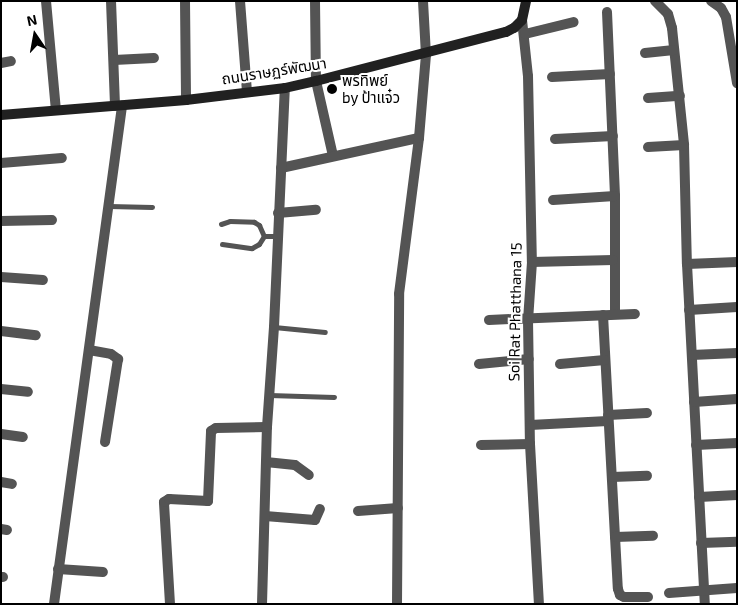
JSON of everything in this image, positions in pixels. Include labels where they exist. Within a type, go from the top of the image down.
[{"type":"street","points":[[46,1],[56,110]]},
{"type":"street","points":[[54,604],[109,206],[118,106],[111,1]]},
{"type":"street","points":[[185,1],[186,100]]},
{"type":"street","points":[[240,1],[247,91]]},
{"type":"street","points":[[315,1],[316,81],[332,156]]},
{"type":"street","points":[[397,604],[399,294],[419,138],[426,55],[423,1]]},
{"type":"street","points":[[522,20],[526,1]]},
{"type":"street","points":[[655,1],[668,14],[672,28],[680,96],[684,145],[687,264],[705,604]]},
{"type":"street","points":[[711,1],[721,8],[726,17],[737,83]]},
{"type":"street","points":[[607,12],[615,196],[614,314]]},
{"type":"street","name":"ถนนราษฏร์พัฒนา","points":[[1,115],[186,100],[247,91],[285,88],[426,55],[499,35],[514,28],[522,20]]},
{"type":"street","name":"Soi Rat Phatthana 15","points":[[522,20],[528,76],[532,262],[528,320],[530,444],[539,604]]},
{"type":"street","points":[[525,34],[574,22]]},
{"type":"street","points":[[645,53],[674,50]]},
{"type":"street","points":[[114,60],[154,58]]},
{"type":"street","points":[[552,77],[610,74]]},
{"type":"street","points":[[262,604],[267,427],[274,327],[285,88]]},
{"type":"street","points":[[648,98],[680,96]]},
{"type":"street","points":[[555,139],[613,136]]},
{"type":"street","points":[[281,168],[419,138]]},
{"type":"street","points":[[648,147],[684,145]]},
{"type":"street","points":[[1,163],[62,158]]},
{"type":"street","points":[[553,200],[615,196]]},
{"type":"street","points":[[278,213],[316,210]]},
{"type":"street","points":[[1,220],[52,220]]},
{"type":"street","points":[[532,262],[613,260]]},
{"type":"street","points":[[687,264],[737,262]]},
{"type":"street","points":[[1,278],[43,280]]},
{"type":"street","points":[[690,310],[737,307]]},
{"type":"street","points":[[489,320],[528,320],[635,314]]},
{"type":"street","points":[[603,315],[620,595],[624,598],[648,597]]},
{"type":"street","points":[[1,331],[36,335]]},
{"type":"street","points":[[89,350],[111,354],[118,359],[105,442]]},
{"type":"street","points":[[692,354],[737,354]]},
{"type":"street","points":[[479,364],[529,359]]},
{"type":"street","points":[[560,364],[605,360]]},
{"type":"street","points":[[1,389],[28,392]]},
{"type":"street","points":[[694,402],[737,399]]},
{"type":"street","points":[[530,425],[647,413]]},
{"type":"street","points":[[170,604],[164,502],[169,499],[208,501],[210,431],[216,428],[267,427]]},
{"type":"street","points":[[1,434],[23,437]]},
{"type":"street","points":[[696,445],[737,443]]},
{"type":"street","points":[[480,445],[530,444]]},
{"type":"street","points":[[266,462],[295,465],[308,475]]},
{"type":"street","points":[[612,477],[646,476]]},
{"type":"street","points":[[699,497],[737,495]]},
{"type":"street","points":[[358,511],[398,508]]},
{"type":"street","points":[[265,516],[314,520],[320,509]]},
{"type":"street","points":[[615,537],[653,536]]},
{"type":"street","points":[[701,543],[737,542]]},
{"type":"street","points":[[58,569],[103,572]]},
{"type":"street","points":[[669,593],[737,588]]},
{"type":"lane","points":[[109,206],[152,207]]},
{"type":"lane","points":[[221,224],[230,221],[254,222],[259,225],[264,236]]},
{"type":"lane","points":[[264,236],[277,236]]},
{"type":"lane","points":[[222,244],[252,248],[259,244],[264,236]]},
{"type":"lane","points":[[274,327],[325,332]]},
{"type":"lane","points":[[269,395],[334,397]]},
{"type":"place","name":"พรทิพย์ by ป้าแจ๋ว","points":[[332,89]]}]
